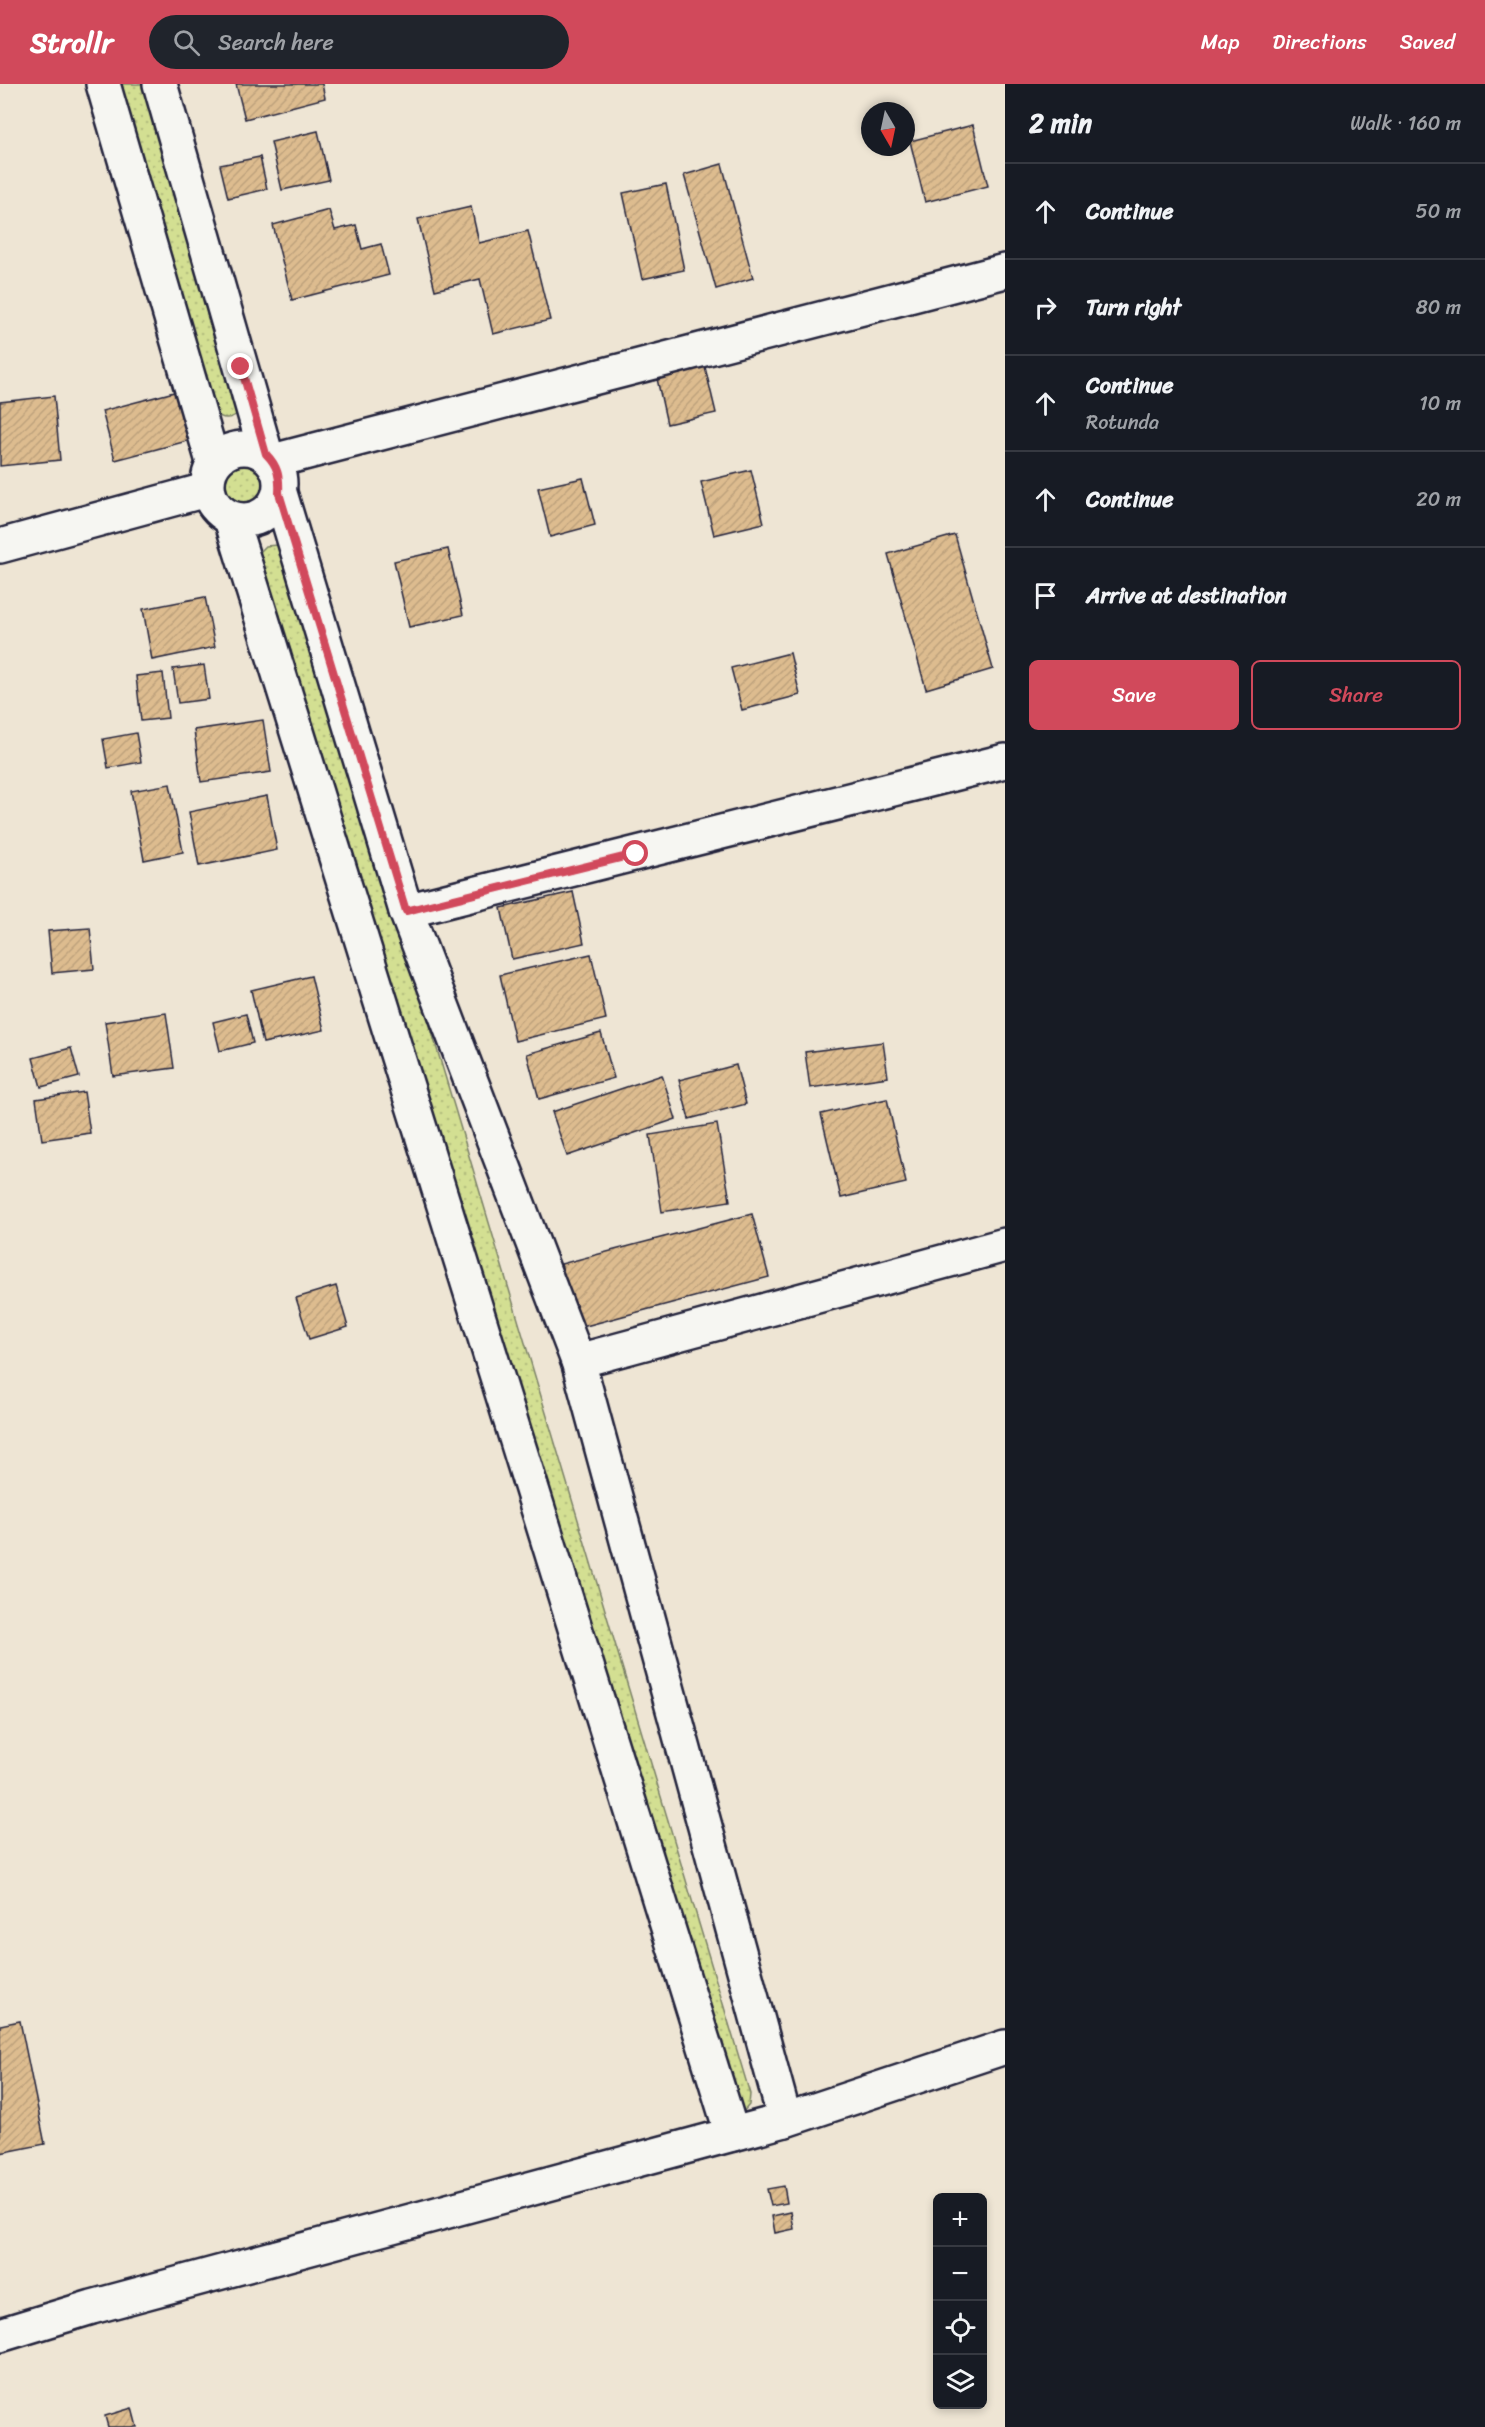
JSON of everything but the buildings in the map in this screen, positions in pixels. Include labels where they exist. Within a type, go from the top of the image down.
[{"type":"street","points":[[103,84],[210,476],[215,508],[231,519],[247,521],[261,517],[273,507],[279,493],[280,476],[270,458],[160,84]]},
{"type":"street","points":[[0,546],[210,476],[238,447],[270,458],[1005,271]]},
{"type":"street","points":[[279,493],[406,911],[578,1361],[785,2120]]},
{"type":"street","points":[[231,519],[732,2134]]},
{"type":"street","points":[[406,911],[1005,761]]},
{"type":"street","points":[[578,1361],[1005,1245]]},
{"type":"street","points":[[0,2335],[104,2304],[785,2120],[1005,2047]]},
{"type":"green space","points":[[117,84],[150,84],[237,414],[231,417],[222,417],[214,412]]},
{"type":"green space","points":[[244,465],[258,471],[264,485],[258,499],[244,505],[230,499],[224,485],[230,471]]},
{"type":"green space","points":[[277,545],[289,555],[750,2094],[749,2105],[742,2113],[258,554],[266,546]]},
{"type":"route","points":[[241,367],[266,454],[273,461],[280,476],[279,493],[406,911],[636,854]]}]
